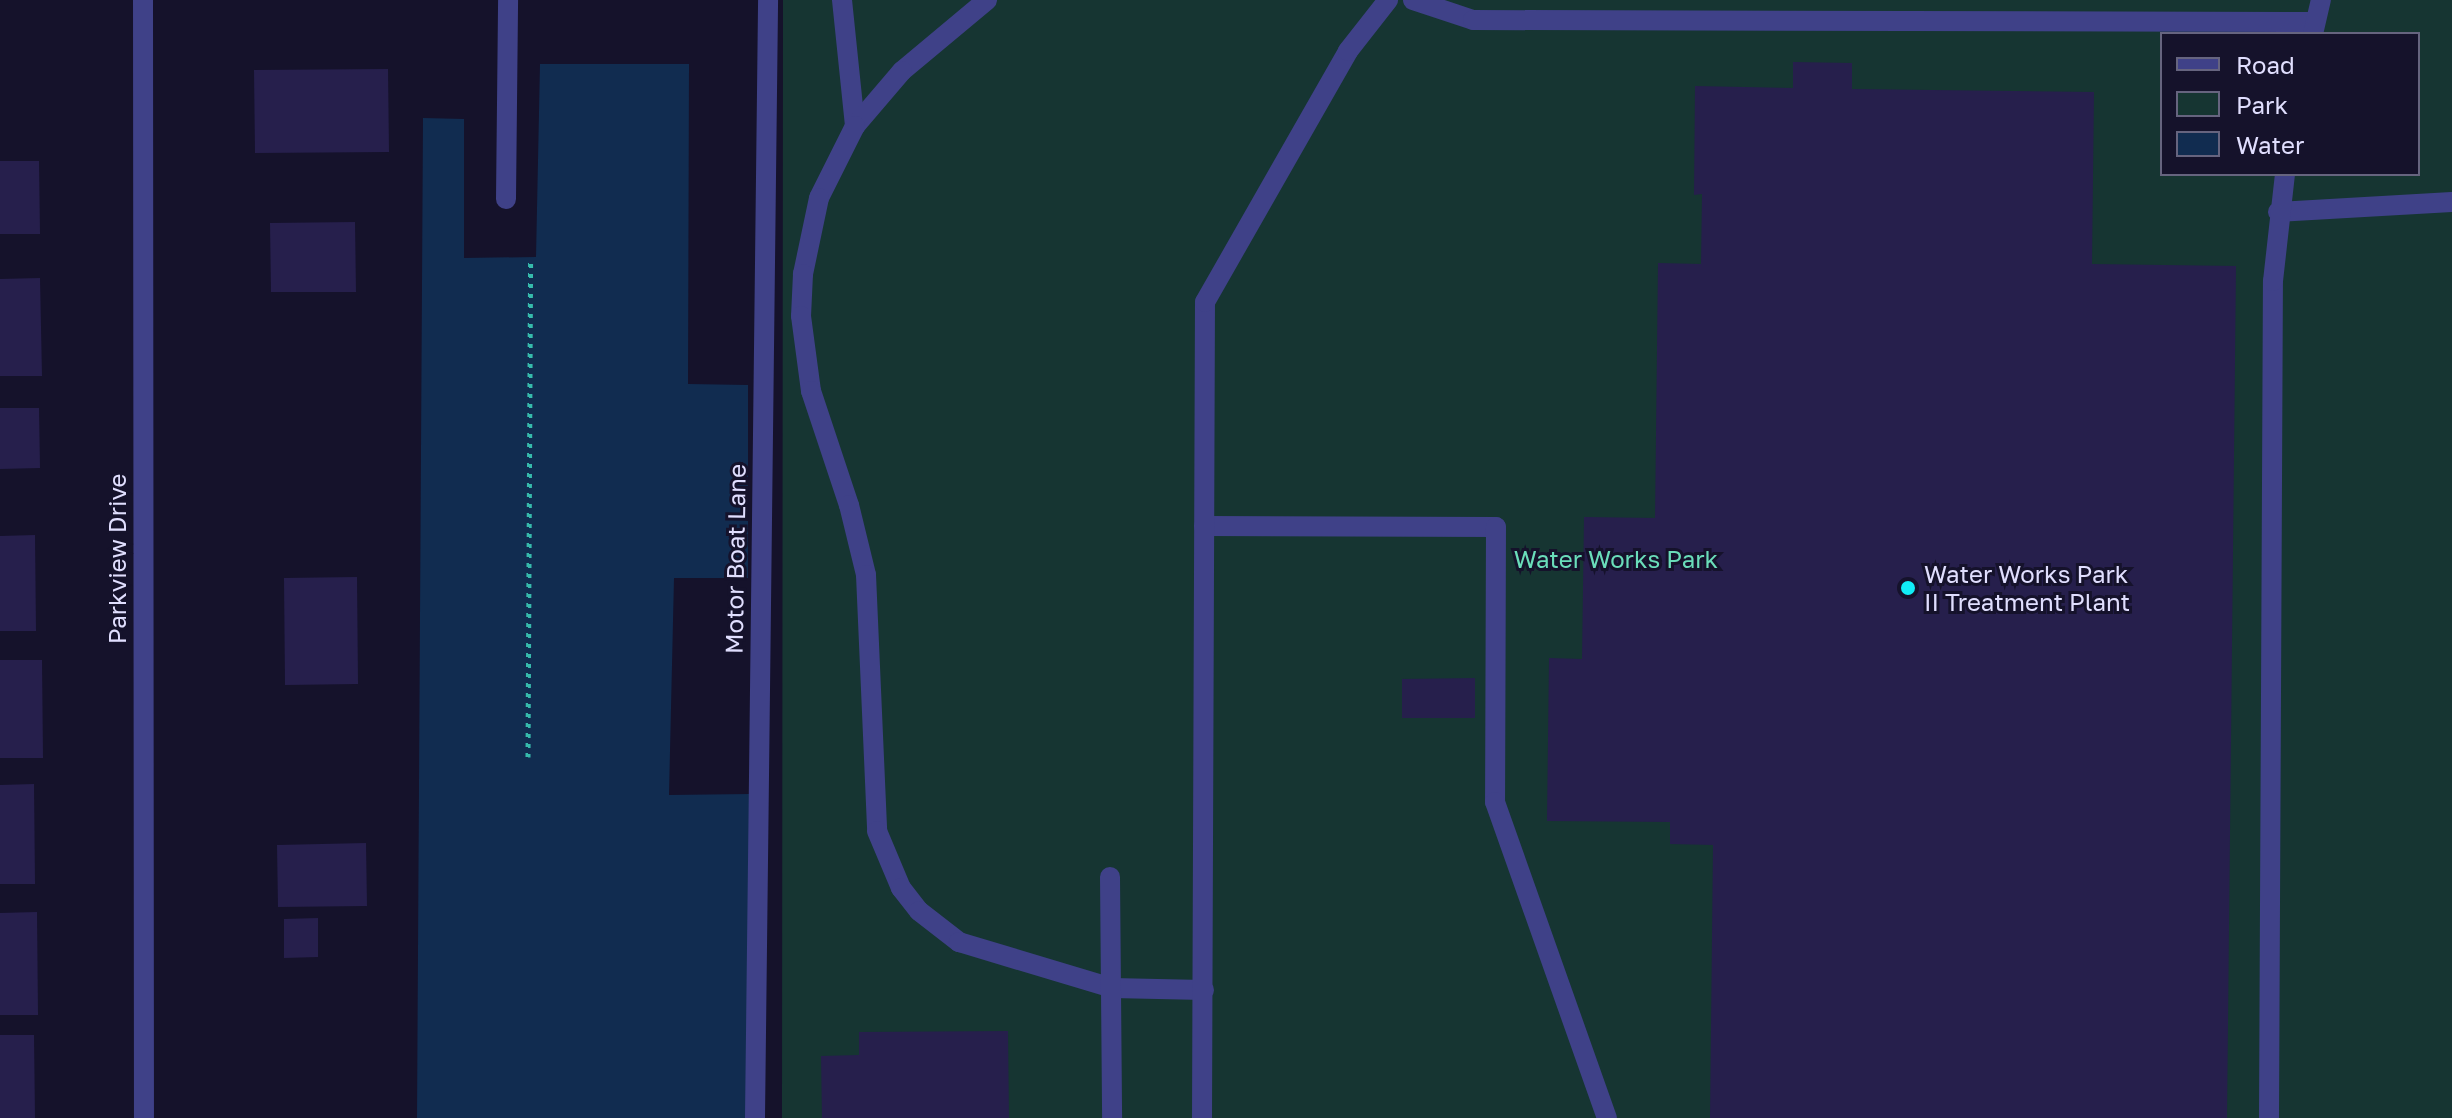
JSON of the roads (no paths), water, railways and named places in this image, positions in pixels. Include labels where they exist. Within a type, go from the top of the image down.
[{"type":"street","name":"Parkview Drive","points":[[143,0],[144,1118]]},
{"type":"street","points":[[506,199],[508,0]]},
{"type":"street","name":"Motor Boat Lane","points":[[755,1118],[768,0]]},
{"type":"street","points":[[842,0],[855,126]]},
{"type":"street","points":[[987,0],[902,71],[855,126],[819,198],[807,249],[801,316],[811,391],[849,505],[866,575],[872,655],[873,804],[886,862],[919,911],[959,942],[1112,988],[1204,990]]},
{"type":"street","points":[[1202,1118],[1205,302],[1348,51],[1388,0]]},
{"type":"street","points":[[1413,0],[1473,20],[2314,28],[2321,0]]},
{"type":"street","points":[[2269,1118],[2278,212],[2285,176]]},
{"type":"street","points":[[2278,212],[2452,202]]},
{"type":"street","points":[[1204,526],[1496,527],[1495,802],[1607,1118]]},
{"type":"street","points":[[1110,877],[1112,1118]]},
{"type":"water","points":[[540,64],[689,64],[688,384],[748,385],[748,578],[674,578],[669,795],[750,794],[750,1118],[417,1118],[423,118],[464,119],[464,258],[536,257]]},
{"type":"place","name":"Water Works Park II Treatment Plant","points":[[1908,588]]},
{"type":"park label","name":"Water Works Park","points":[[1616,559]]}]
